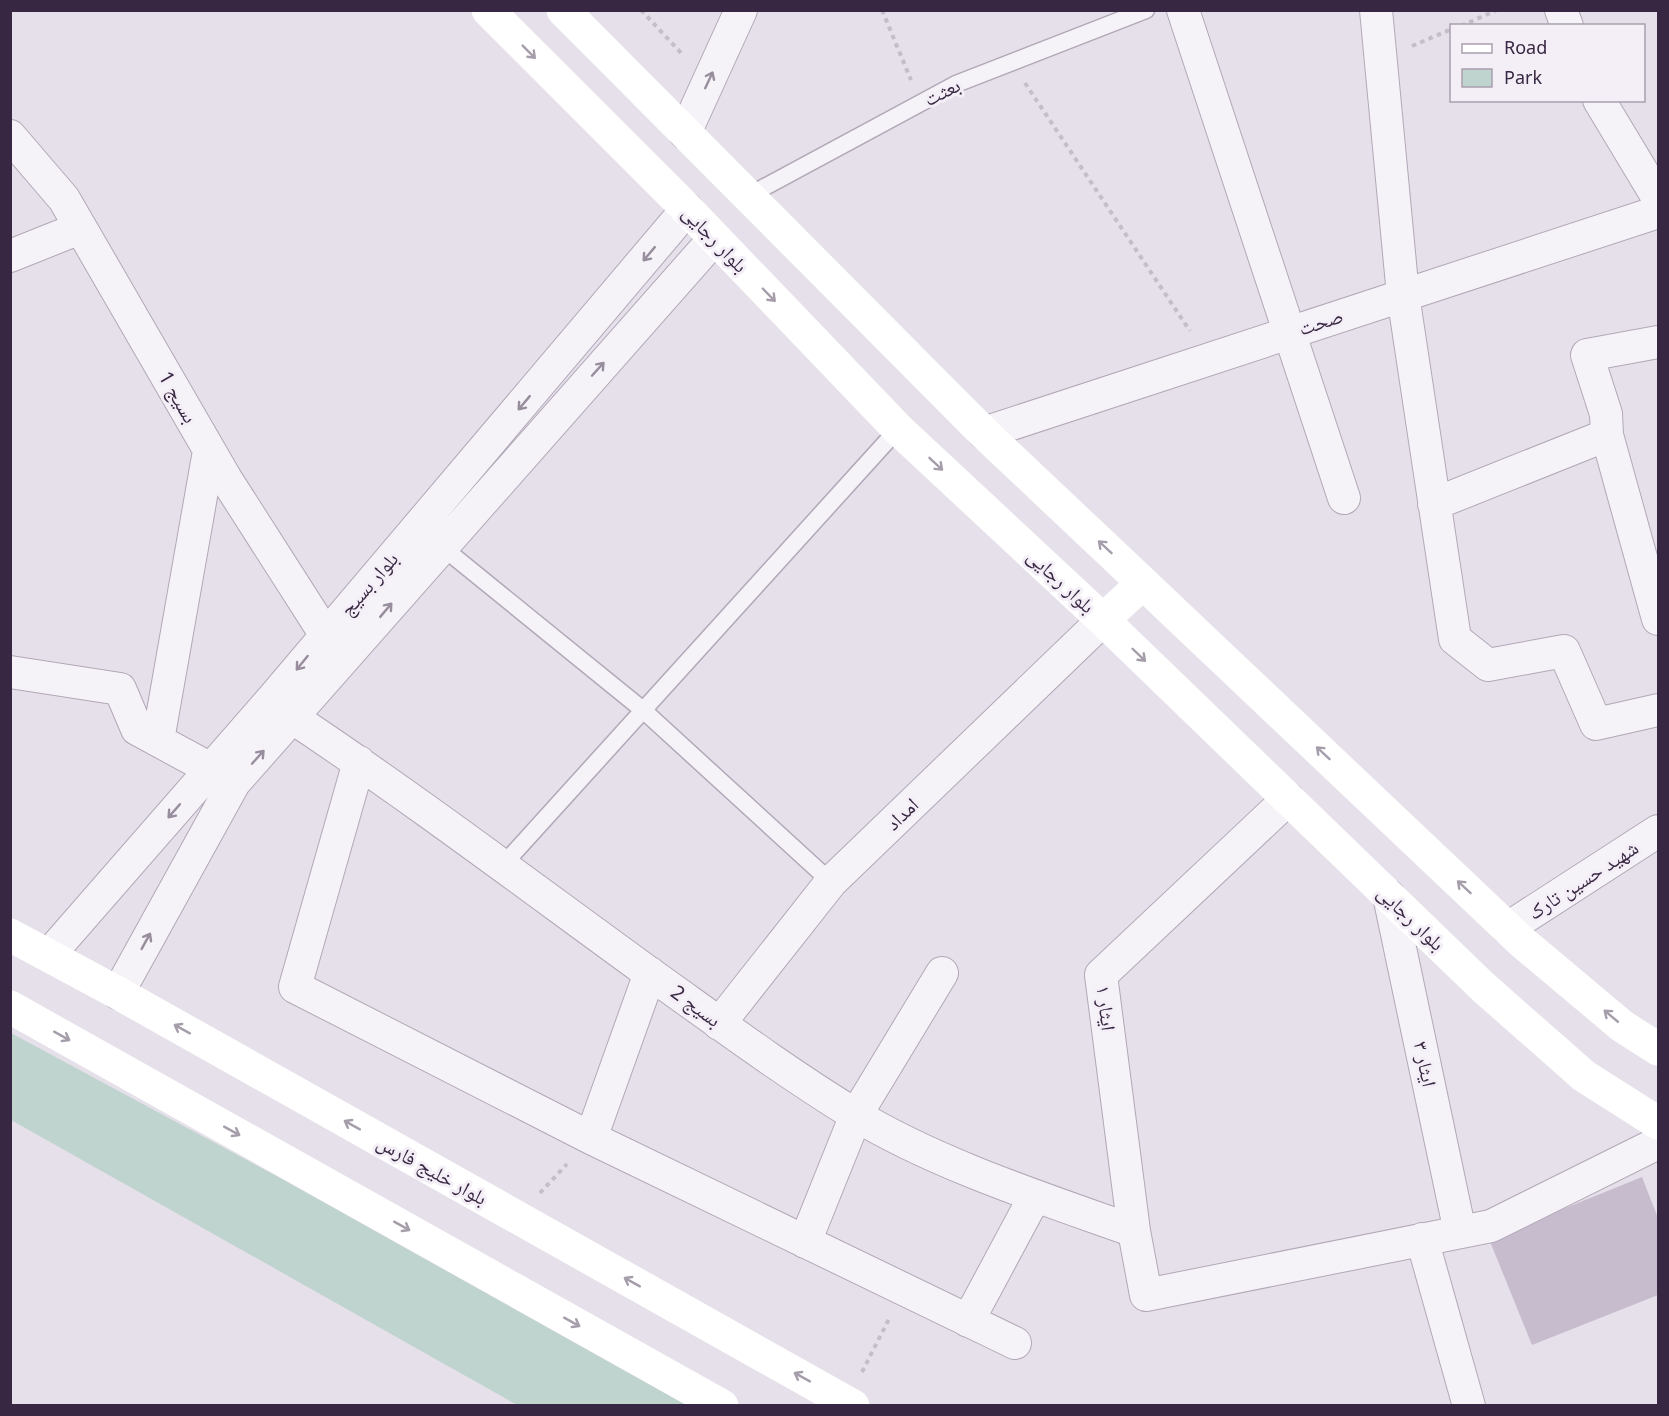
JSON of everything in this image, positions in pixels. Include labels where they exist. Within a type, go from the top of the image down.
[{"type":"main road","name":"بلوار رجایی","points":[[488,10],[687,209],[898,429],[1103,620],[1483,987],[1584,1076],[1659,1123]]},
{"type":"main road","points":[[562,10],[984,433],[1508,928],[1622,1026],[1659,1050]]},
{"type":"main road","points":[[1103,620],[1143,583]]},
{"type":"main road","name":"بلوار خلیج فارس","points":[[10,935],[118,993],[850,1404]]},
{"type":"main road","points":[[10,1007],[722,1406]]},
{"type":"street","points":[[685,133],[741,10]]},
{"type":"street","points":[[1183,10],[1344,498]]},
{"type":"street","points":[[1376,10],[1403,295],[1455,639],[1488,665],[1564,651],[1596,724],[1659,710]]},
{"type":"street","points":[[1600,102],[1659,198]]},
{"type":"street","name":"بسیج 1","points":[[10,136],[64,199],[209,451],[343,662]]},
{"type":"street","name":"بلوار بسیج","points":[[118,993],[223,775],[325,634],[423,522],[687,209]]},
{"type":"street","name":"صحت","points":[[984,433],[1659,212]]},
{"type":"street","points":[[10,256],[80,228]]},
{"type":"street","name":"بلوار بسیج","points":[[49,955],[223,775],[293,718],[441,546],[714,239]]},
{"type":"street","points":[[1659,342],[1587,355],[1606,414],[1607,435],[1659,619]]},
{"type":"street","points":[[1434,504],[1607,435]]},
{"type":"street","points":[[158,740],[209,451]]},
{"type":"street","name":"امداد","points":[[719,1024],[831,882],[1103,620]]},
{"type":"street","points":[[10,672],[120,689],[137,729],[223,775]]},
{"type":"street","name":"بسیج 2","points":[[293,718],[359,762],[719,1024],[856,1115],[920,1147],[1035,1196],[1134,1231]]},
{"type":"street","points":[[359,762],[295,987],[591,1138],[1015,1343]]},
{"type":"street","name":"ایثار ۱","points":[[1288,799],[1101,975],[1134,1231],[1146,1295],[1422,1239]]},
{"type":"street","name":"شهید حسین تارک","points":[[1508,928],[1659,831]]},
{"type":"street","name":"ایثار ۳","points":[[1389,896],[1460,1232]]},
{"type":"street","points":[[591,1138],[650,973]]},
{"type":"street","points":[[805,1242],[856,1115],[942,973]]},
{"type":"street","points":[[1469,1406],[1422,1239],[1491,1226],[1659,1143]]},
{"type":"street","points":[[968,1321],[1035,1196]]},
{"type":"lane","name":"بعثت","points":[[748,196],[956,84],[1146,10]]},
{"type":"lane","points":[[502,866],[898,429]]},
{"type":"lane","points":[[441,546],[643,710],[831,882]]},
{"type":"path","points":[[641,10],[708,82]]},
{"type":"path","points":[[882,10],[921,103]]},
{"type":"path","points":[[1466,24],[1497,10]]},
{"type":"path","points":[[1381,58],[1450,30]]},
{"type":"path","points":[[1011,63],[1209,359]]},
{"type":"path","points":[[517,1218],[591,1138]]},
{"type":"path","points":[[850,1404],[904,1290]]},
{"type":"green space","points":[[11,1033],[282,1179],[686,1405],[517,1405],[11,1120]]},
{"type":"building","points":[[1642,1177],[1658,1218],[1658,1295],[1532,1345],[1489,1239]]}]
